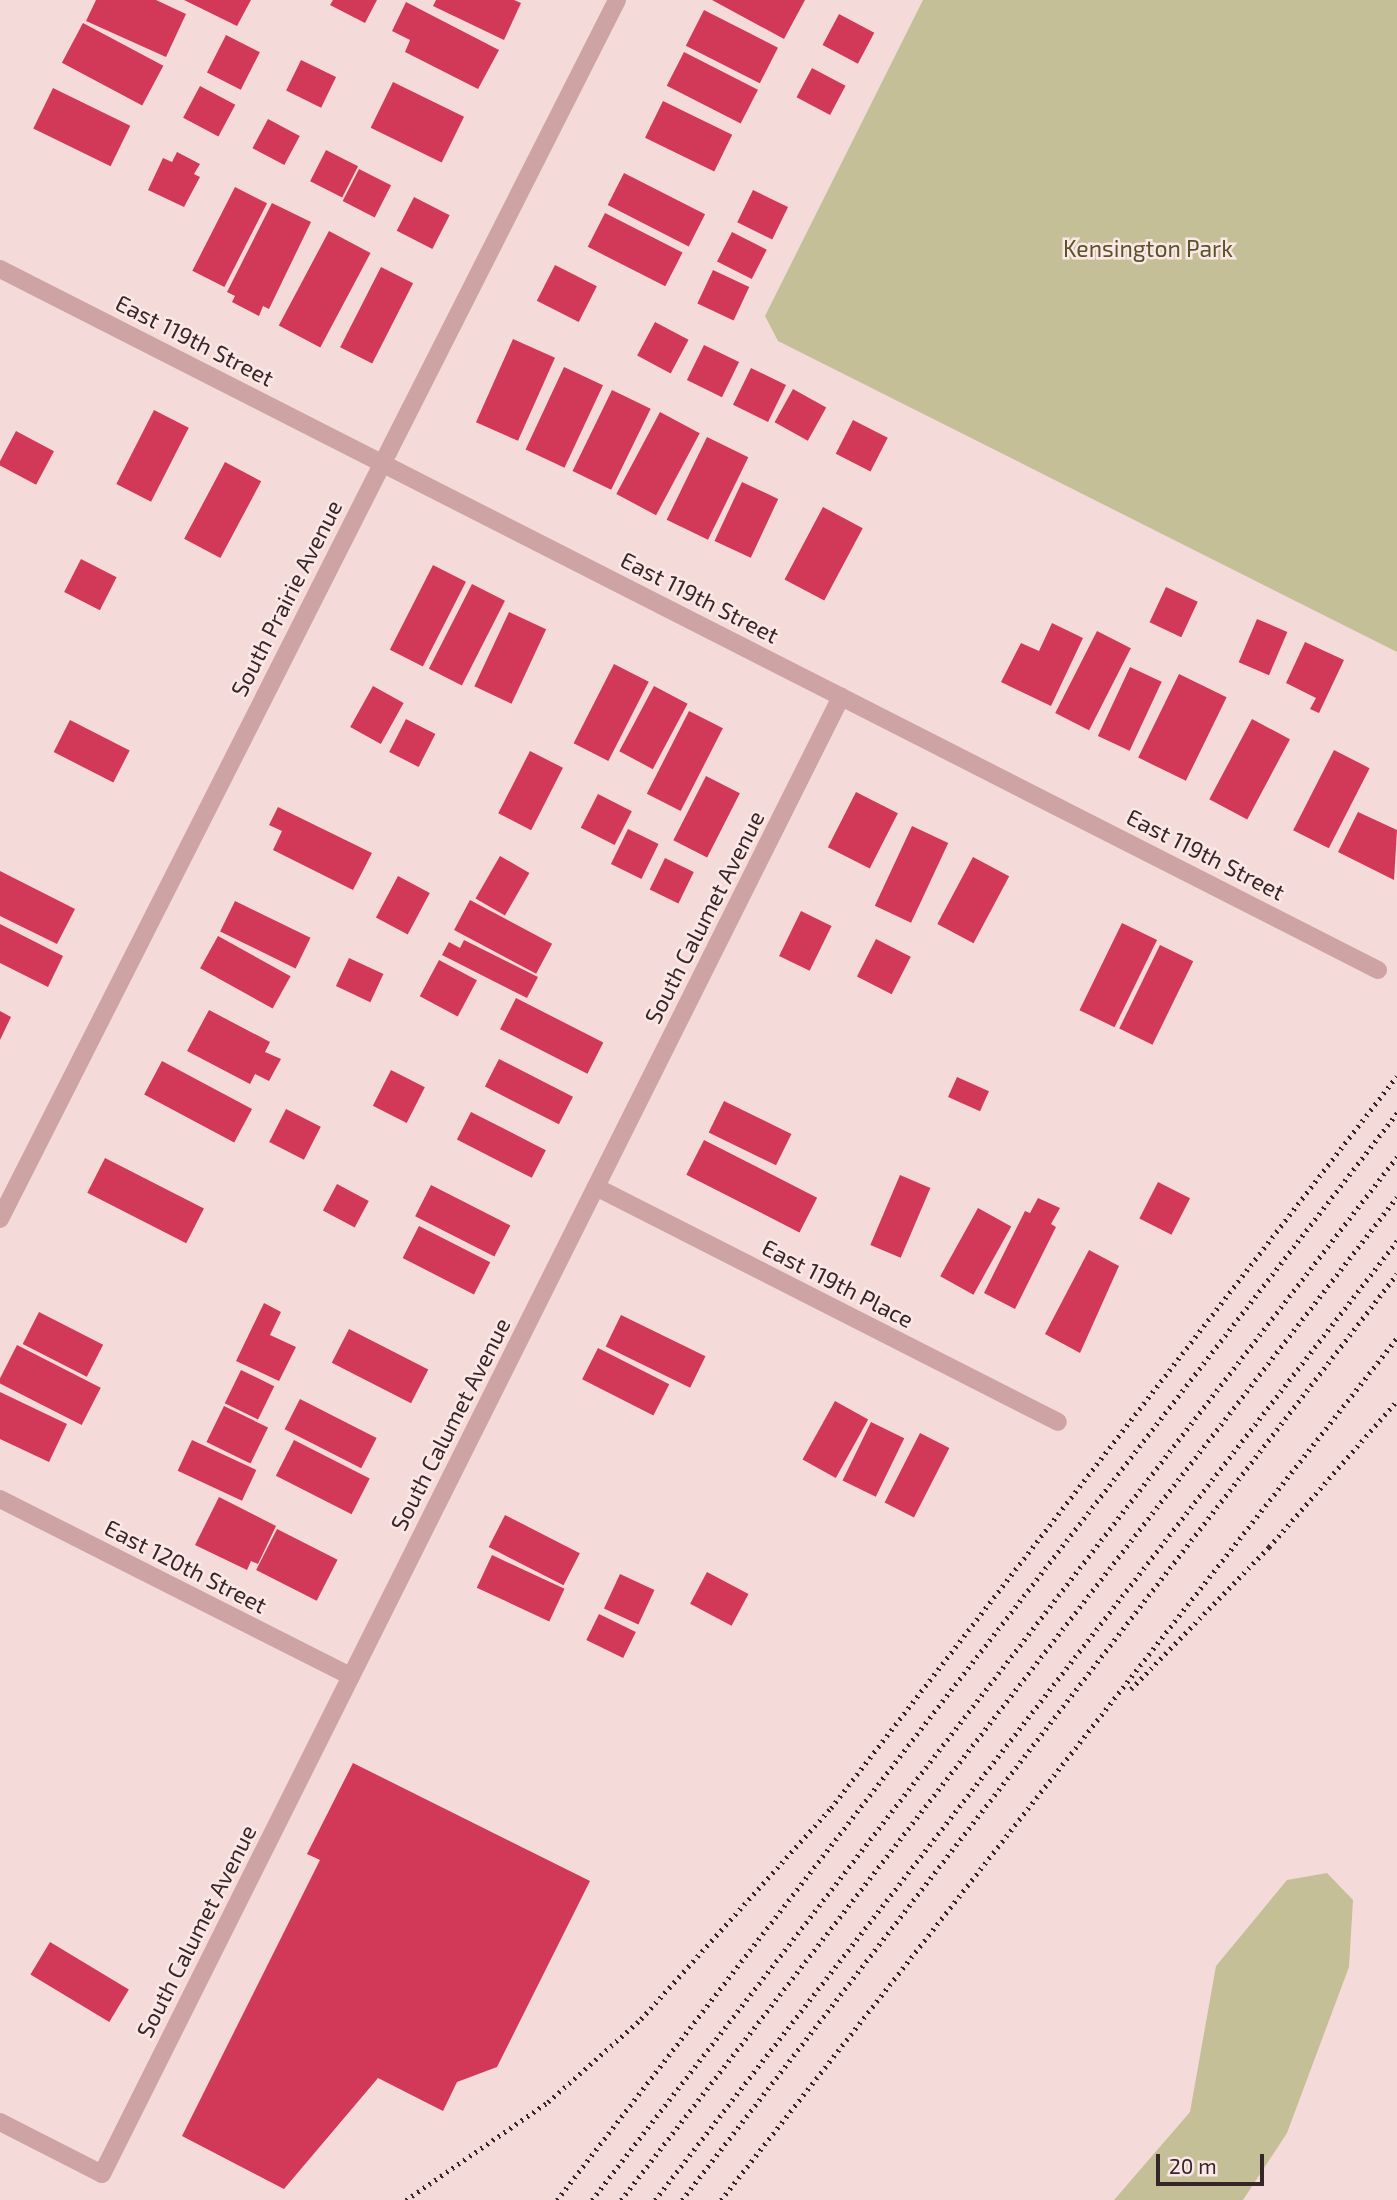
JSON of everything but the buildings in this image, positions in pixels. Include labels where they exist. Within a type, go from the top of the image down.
[{"type":"street","name":"South Prairie Avenue","points":[[0,1219],[617,0]]},
{"type":"street","name":"East 119th Street","points":[[0,269],[1378,970]]},
{"type":"street","name":"South Calumet Avenue","points":[[0,2122],[102,2174],[841,697]]},
{"type":"street","name":"East 119th Place","points":[[596,1187],[1058,1423]]},
{"type":"street","name":"East 120th Street","points":[[0,1499],[351,1676]]},
{"type":"green space","name":"Kensington Park","points":[[923,0],[1397,0],[1397,652],[778,341],[765,316]]},
{"type":"green space","points":[[1327,1873],[1353,1900],[1349,1967],[1287,2133],[1243,2200],[1114,2200],[1190,2112],[1216,1966],[1287,1880]]},
{"type":"railway","points":[[406,2200],[548,2102],[641,2019],[831,1808],[1397,1076]]},
{"type":"railway","points":[[557,2200],[1397,1113]]},
{"type":"railway","points":[[592,2200],[1397,1157]]},
{"type":"railway","points":[[621,2200],[1397,1197]]},
{"type":"railway","points":[[655,2200],[1397,1241]]},
{"type":"railway","points":[[682,2200],[1397,1274]]},
{"type":"railway","points":[[721,2200],[1397,1338]]},
{"type":"railway","points":[[1131,1689],[1269,1547],[1397,1401]]}]
